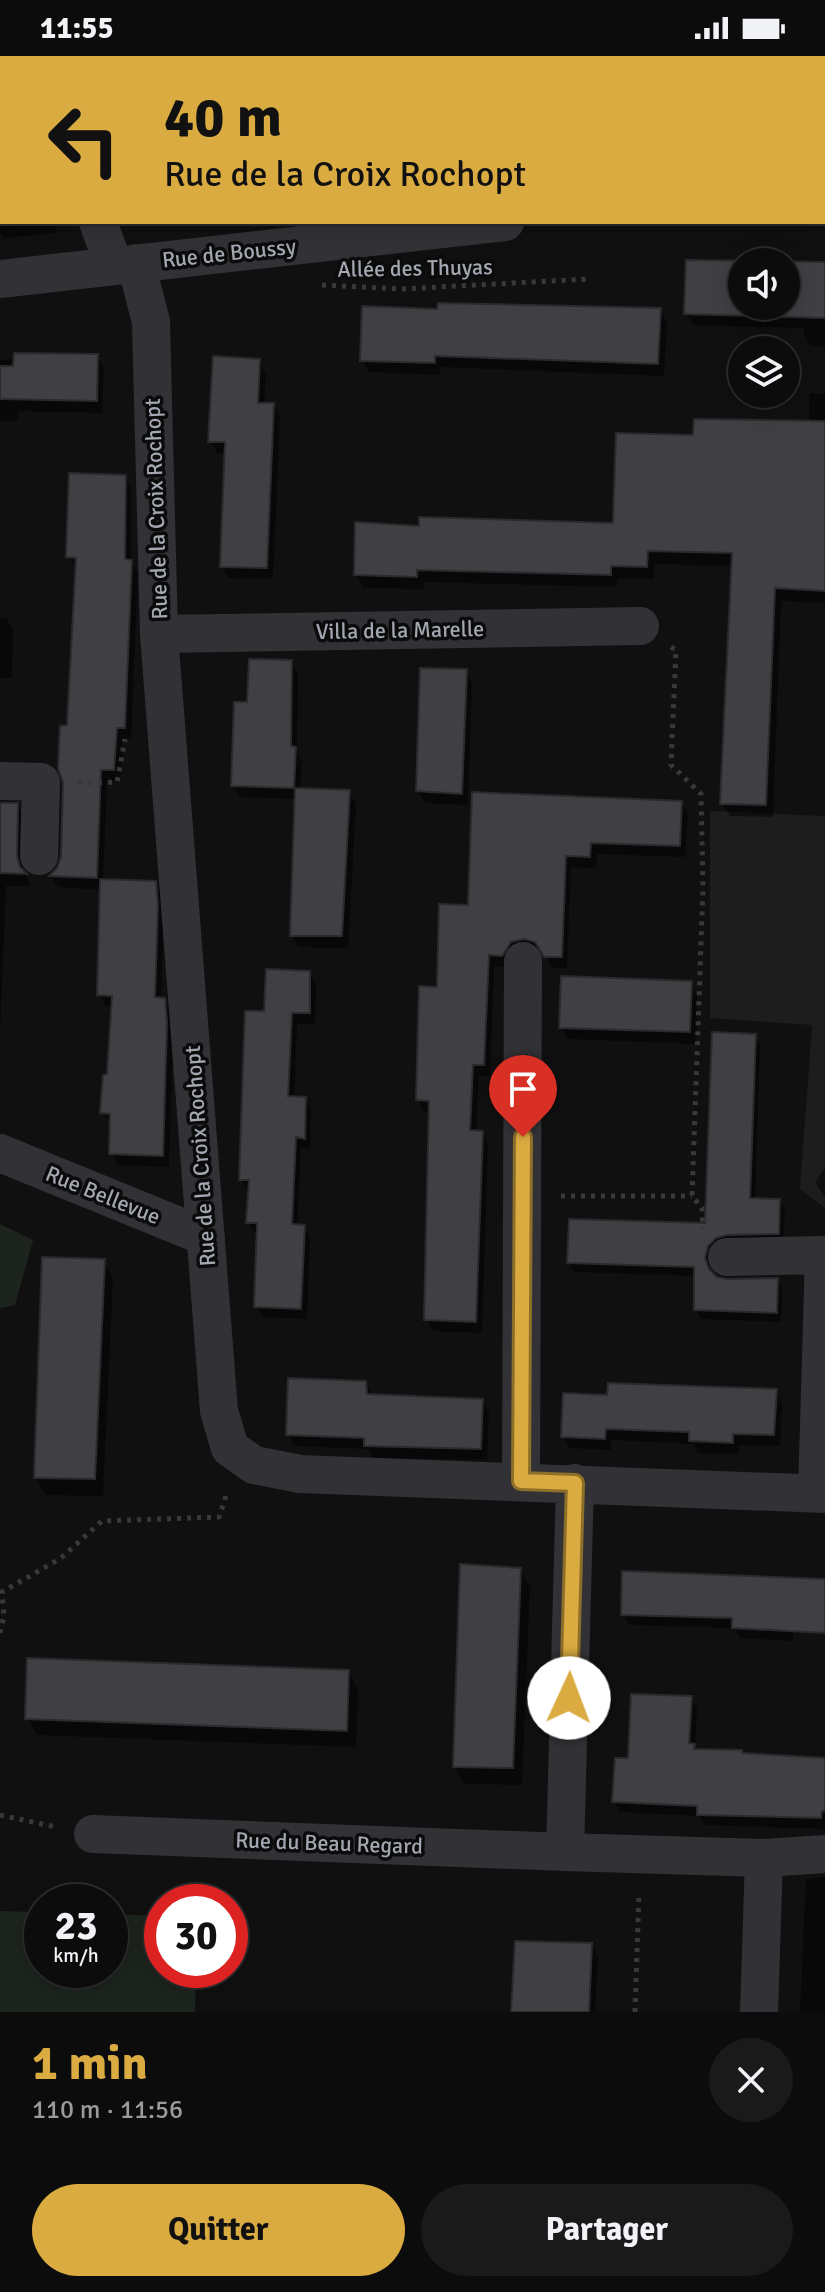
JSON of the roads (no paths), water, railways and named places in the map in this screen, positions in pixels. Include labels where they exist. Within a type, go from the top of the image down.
[{"type":"street","name":"Rue de la Croix Rochopt","points":[[99,224],[125,264],[151,322],[159,634],[219,1411],[230,1448],[254,1465],[300,1474],[521,1481]]},
{"type":"street","name":"Rue de Boussy","points":[[0,279],[487,224]]},
{"type":"street","name":"Villa de la Marelle","points":[[159,634],[640,626]]},
{"type":"street","points":[[0,781],[41,782],[39,856]]},
{"type":"street","points":[[523,961],[521,1481],[821,1493],[824,1255],[727,1257]]},
{"type":"street","name":"Rue Bellevue","points":[[0,1153],[206,1237]]},
{"type":"street","points":[[565,1852],[575,1483]]},
{"type":"street","name":"Rue du Beau Regard","points":[[93,1834],[764,1858],[825,1854]]},
{"type":"street","points":[[759,2012],[764,1858]]}]
